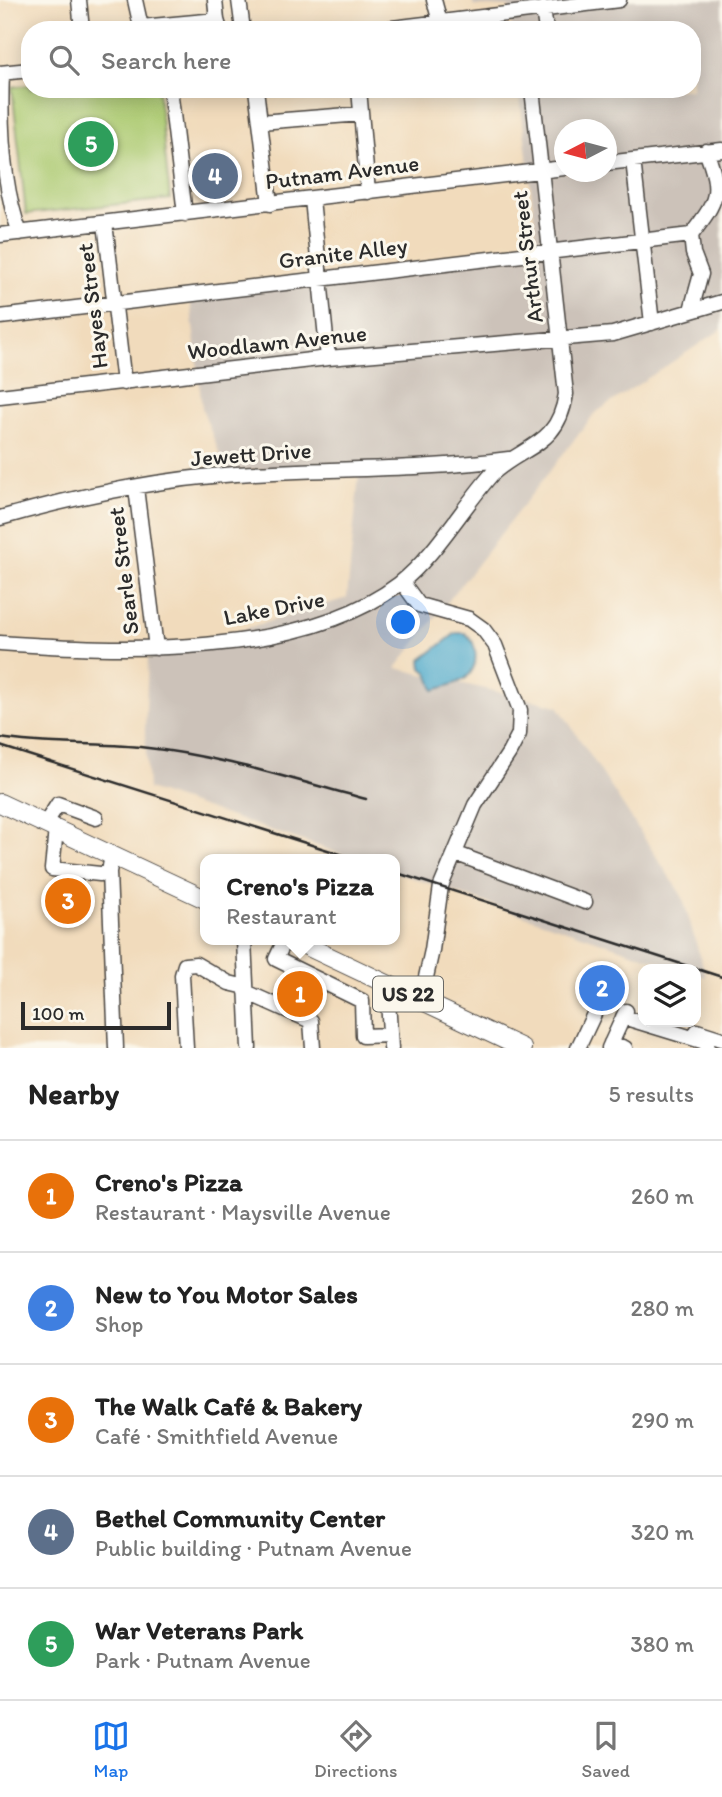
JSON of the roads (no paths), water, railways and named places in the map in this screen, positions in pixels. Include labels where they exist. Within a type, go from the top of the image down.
[{"type":"main road","points":[[0,803],[50,826],[110,863],[200,896]]},
{"type":"main road","name":"US 22","points":[[305,945],[509,1045]]},
{"type":"street","points":[[79,0],[81,21]]},
{"type":"street","points":[[135,0],[140,21]]},
{"type":"street","points":[[215,0],[218,21]]},
{"type":"street","points":[[239,0],[242,21]]},
{"type":"street","points":[[433,0],[440,21]]},
{"type":"street","points":[[448,21],[619,0]]},
{"type":"street","points":[[543,9],[545,21]]},
{"type":"street","points":[[20,233],[13,212],[0,108],[1,73],[21,71]]},
{"type":"street","points":[[171,98],[185,214]]},
{"type":"street","points":[[257,98],[270,204]]},
{"type":"street","points":[[360,98],[368,192]]},
{"type":"street","name":"Arthur Street","points":[[533,98],[559,337]]},
{"type":"street","points":[[260,122],[361,114]]},
{"type":"street","points":[[617,162],[722,150]]},
{"type":"street","points":[[691,310],[701,274],[693,253],[691,235],[715,201],[720,187],[706,151]]},
{"type":"street","points":[[633,160],[652,323]]},
{"type":"street","name":"Putnam Avenue","points":[[0,235],[554,169]]},
{"type":"street","points":[[312,199],[328,358]]},
{"type":"street","name":"Hayes Street","points":[[105,223],[124,383]]},
{"type":"street","name":"Granite Alley","points":[[0,317],[691,235]]},
{"type":"street","name":"Woodlawn Avenue","points":[[0,396],[328,358],[613,334],[722,302]]},
{"type":"street","name":"Lake Drive","points":[[0,643],[156,648],[269,636],[320,625],[370,605],[402,582],[486,481],[509,459],[546,440],[564,409],[566,394],[559,337]]},
{"type":"street","name":"Jewett Drive","points":[[0,518],[136,488],[234,474],[460,465],[509,459]]},
{"type":"street","name":"Searle Street","points":[[136,488],[156,648]]},
{"type":"street","points":[[402,582],[419,605],[469,619],[483,629],[495,645],[520,710],[519,734],[475,805],[439,895],[432,950],[421,1000]]},
{"type":"street","points":[[96,818],[58,804],[50,826],[52,869],[100,874],[110,863]]},
{"type":"street","points":[[457,854],[585,902]]},
{"type":"street","points":[[110,863],[116,1048]]},
{"type":"street","points":[[244,945],[249,1048]]},
{"type":"street","points":[[283,945],[276,960],[362,1001],[363,1036],[390,1042],[387,984]]},
{"type":"street","points":[[186,1048],[182,975],[185,965],[197,964],[229,983],[312,1021],[313,1048]]},
{"type":"street","points":[[578,1048],[602,997]]},
{"type":"street","points":[[615,1046],[626,1010],[638,1014]]},
{"type":"street","points":[[623,1017],[710,1046]]},
{"type":"street","points":[[682,1027],[722,1039]]},
{"type":"water","points":[[456,633],[465,633],[473,643],[476,655],[474,667],[463,680],[434,690],[428,673],[422,668],[421,660]]},
{"type":"railway","points":[[0,738],[169,751],[254,768],[366,799]]},
{"type":"railway","points":[[0,746],[340,854]]},
{"type":"railway","points":[[400,874],[722,977]]},
{"type":"place","name":"War Veterans Park","points":[[91,144]]},
{"type":"place","name":"Bethel Community Center","points":[[215,176]]},
{"type":"place","name":"The Walk Café & Bakery","points":[[68,901]]},
{"type":"place","name":"New to You Motor Sales","points":[[602,988]]},
{"type":"place","name":"Creno's Pizza","points":[[300,994]]}]
